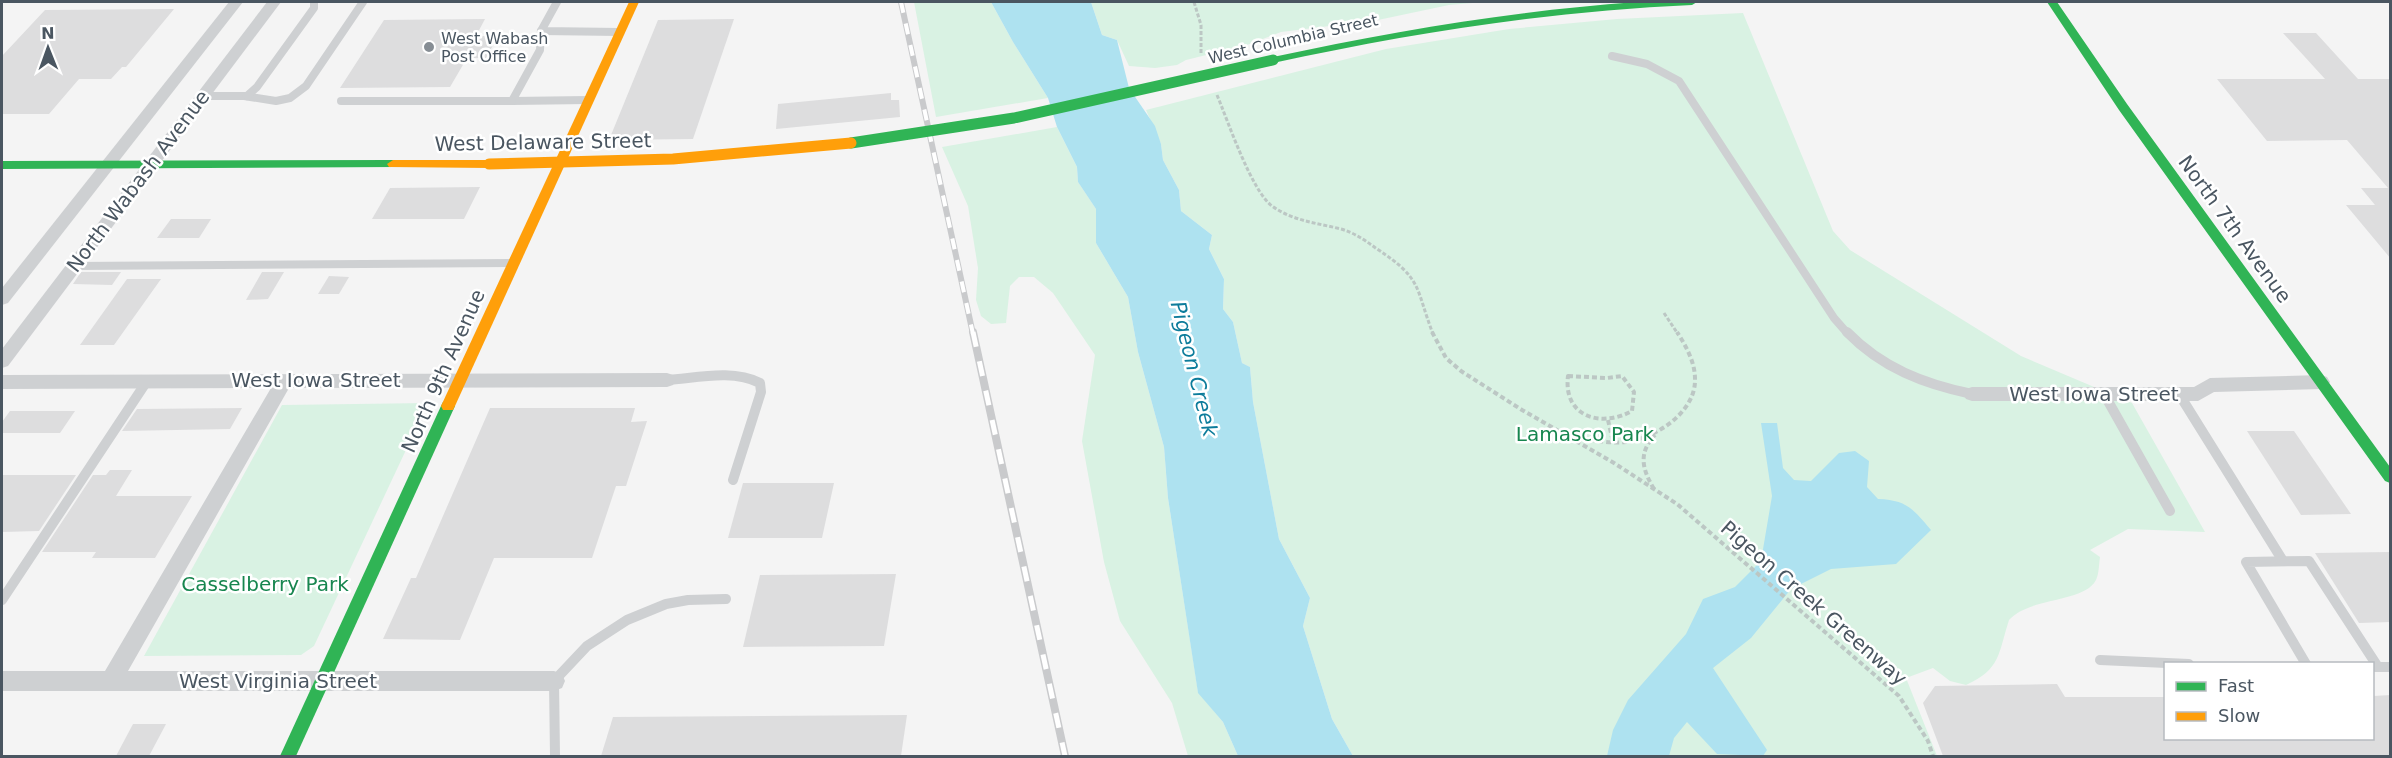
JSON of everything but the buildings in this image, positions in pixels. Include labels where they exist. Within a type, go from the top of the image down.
[{"type":"main road","name":"North 9th Avenue","points":[[288,756],[634,2]]},
{"type":"main road","name":"West Columbia Street","points":[[1082,105],[1381,35],[1502,15],[1616,4],[1692,2]]},
{"type":"main road","name":"North 7th Avenue","points":[[2052,2],[2123,107],[2391,477]]},
{"type":"main road","name":"West Delaware Street","points":[[2,165],[624,162],[765,153],[915,135],[1082,105]]},
{"type":"street","name":"North Wabash Avenue","points":[[2,299],[236,2]]},
{"type":"street","name":"North Wabash Avenue","points":[[2,361],[274,2]]},
{"type":"street","name":"West Iowa Street","points":[[2,382],[667,380]]},
{"type":"street","points":[[111,681],[284,381]]},
{"type":"street","name":"West Iowa Street","points":[[1972,394],[2198,394],[2211,385],[2321,382]]},
{"type":"street","name":"West Virginia Street","points":[[2,681],[554,681]]},
{"type":"lane","points":[[247,96],[257,87],[314,8],[314,2]]},
{"type":"lane","points":[[201,96],[247,96],[278,101],[297,94],[306,86],[363,2]]},
{"type":"lane","points":[[512,101],[540,50],[542,31],[557,2]]},
{"type":"lane","points":[[542,31],[620,32]]},
{"type":"lane","points":[[1612,56],[1637,60],[1656,67],[1679,81],[1834,318],[1859,345],[1889,368],[1904,375],[1942,388],[1972,394]]},
{"type":"lane","points":[[341,101],[588,100]]},
{"type":"lane","points":[[74,267],[513,262]]},
{"type":"lane","points":[[667,380],[713,377],[754,379],[760,383],[761,392],[733,480]]},
{"type":"lane","points":[[2,600],[147,381]]},
{"type":"lane","points":[[2104,394],[2169,511]]},
{"type":"lane","points":[[2179,394],[2283,561]]},
{"type":"lane","points":[[2305,662],[2246,561],[2309,561],[2372,662]]},
{"type":"lane","points":[[555,756],[554,681],[587,646],[627,620],[677,602],[726,599]]},
{"type":"lane","points":[[2100,660],[2164,662]]},
{"type":"lane","points":[[2375,667],[2391,667]]},
{"type":"path","points":[[1194,2],[1201,26],[1201,57]]},
{"type":"path","name":"Pigeon Creek Greenway","points":[[1214,88],[1251,175],[1262,195],[1271,205],[1301,221],[1344,230],[1358,236],[1402,265],[1417,286],[1432,332],[1446,358],[1461,371],[1557,431],[1614,463],[1677,504],[1899,696],[1928,741],[1933,756]]},
{"type":"path","name":"Pigeon Creek Greenway","points":[[1655,490],[1644,474],[1642,457],[1646,443],[1678,415],[1692,399],[1696,377],[1691,354],[1664,313]]},
{"type":"path","points":[[1568,376],[1607,378],[1622,376],[1631,385],[1636,399],[1632,411],[1619,418],[1608,420],[1589,416],[1577,410],[1568,400],[1565,390],[1568,376]]},
{"type":"path","points":[[1608,420],[1613,441]]},
{"type":"path","name":"Pigeon Creek Greenway","points":[[1557,431],[1591,441],[1626,442],[1656,434]]},
{"type":"green space","points":[[914,2],[991,2],[1048,98],[936,117]]},
{"type":"green space","points":[[1091,2],[1484,2],[1449,5],[1378,20],[1281,32],[1247,45],[1186,60],[1177,65],[1155,68],[1129,66],[1117,40],[1102,35]]},
{"type":"green space","name":"Lamasco Park","points":[[1743,13],[1833,231],[1850,250],[2021,356],[2132,403],[2205,532],[2128,529],[2090,550],[2100,557],[2097,578],[2090,587],[2068,597],[2029,607],[2009,620],[2000,651],[1986,673],[1966,685],[1950,681],[1933,668],[1906,678],[1937,756],[1353,756],[1332,719],[1303,626],[1310,598],[1279,539],[1253,402],[1250,367],[1242,363],[1233,322],[1223,309],[1224,279],[1209,249],[1212,235],[1181,211],[1179,190],[1163,160],[1161,144],[1146,110],[1386,49],[1509,29],[1617,19]]},
{"type":"green space","points":[[1057,127],[1077,167],[1078,182],[1096,209],[1096,243],[1128,297],[1138,352],[1164,447],[1168,498],[1198,692],[1223,722],[1238,756],[1188,756],[1172,703],[1120,621],[1104,562],[1082,441],[1095,355],[1053,293],[1034,277],[1019,277],[1010,286],[1006,323],[991,324],[981,316],[976,300],[978,268],[968,206],[942,147]]},
{"type":"green space","name":"Casselberry Park","points":[[428,403],[314,646],[301,655],[144,656],[282,405]]},
{"type":"water","name":"Pigeon Creek","points":[[991,2],[1091,2],[1102,35],[1117,40],[1129,88],[1155,126],[1163,160],[1179,190],[1181,211],[1212,235],[1209,249],[1224,279],[1223,309],[1233,322],[1242,363],[1250,367],[1253,402],[1279,539],[1310,598],[1303,626],[1332,719],[1353,756],[1238,756],[1223,722],[1198,693],[1168,498],[1164,447],[1138,352],[1128,297],[1096,243],[1096,209],[1078,182],[1077,167],[1057,127],[1048,98]]},
{"type":"water","points":[[1761,423],[1777,423],[1783,468],[1794,480],[1811,481],[1839,453],[1855,451],[1869,461],[1867,487],[1878,499],[1896,501],[1909,507],[1931,530],[1896,564],[1831,569],[1791,589],[1751,638],[1713,668],[1767,750],[1763,756],[1717,754],[1687,722],[1674,738],[1669,756],[1607,756],[1613,730],[1628,700],[1686,634],[1703,599],[1735,587],[1761,561],[1772,496]]},
{"type":"railway","points":[[901,2],[973,334]]},
{"type":"railway","points":[[973,332],[1065,756]]},
{"type":"traffic: fast","points":[[1273,60],[1377,38],[1481,21],[1586,8],[1692,2]]},
{"type":"traffic: fast","points":[[2052,2],[2123,107],[2390,477]]},
{"type":"traffic: fast","points":[[851,143],[1014,118],[1273,60]]},
{"type":"traffic: fast","points":[[2,165],[393,164]]},
{"type":"traffic: fast","points":[[288,756],[448,406]]},
{"type":"traffic: slow","points":[[448,406],[634,2]]},
{"type":"traffic: slow","points":[[489,164],[673,159],[851,143]]},
{"type":"traffic: slow","points":[[393,164],[489,164]]},
{"type":"place","name":"West Wabash Post Office","points":[[429,47]]}]
